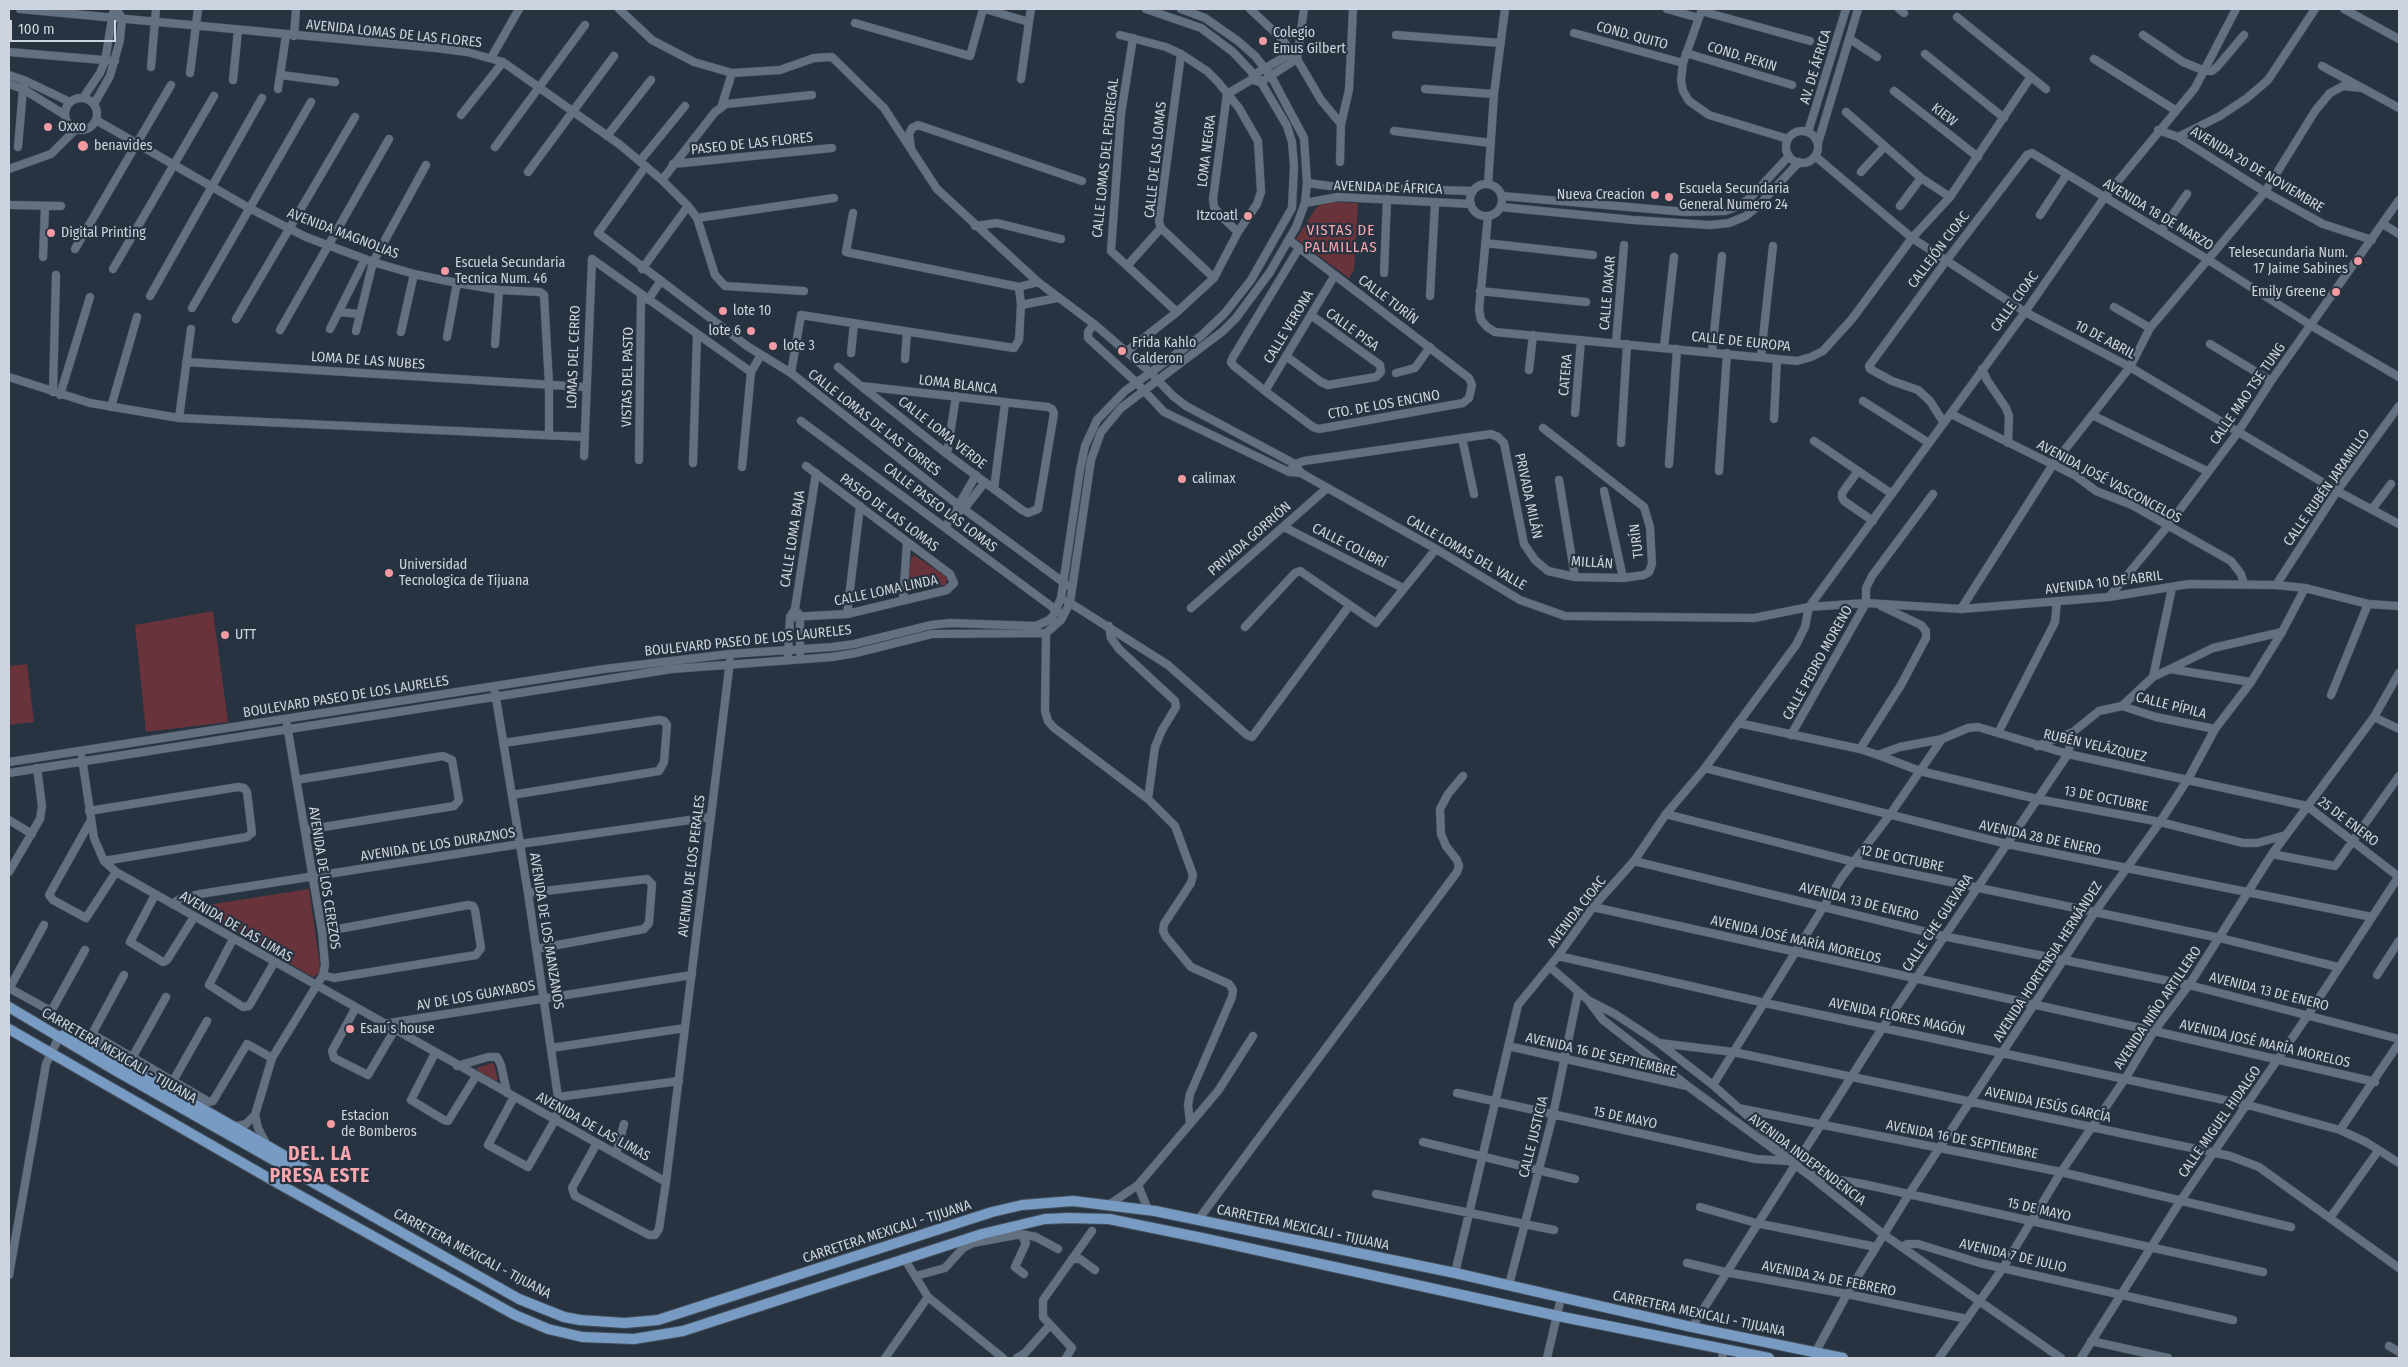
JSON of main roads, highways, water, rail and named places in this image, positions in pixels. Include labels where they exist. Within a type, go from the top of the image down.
[{"type":"main road","name":"CARRETERA MEXICALI - TIJUANA","points":[[9,1008],[519,1299],[564,1317],[604,1323],[658,1320],[992,1212],[1022,1205],[1056,1202],[1110,1204],[1148,1210],[1455,1273],[1692,1327],[1843,1358]]},
{"type":"main road","name":"CARRETERA MEXICALI - TIJUANA","points":[[9,1029],[279,1184],[506,1311],[548,1329],[566,1334],[609,1340],[662,1336],[734,1315],[982,1234],[1038,1220],[1068,1218],[1108,1220],[1558,1316],[1723,1354],[1769,1358]]},
{"type":"main road","points":[[59,1037],[67,1034],[80,1039],[267,1146],[302,1167],[320,1187]]},
{"type":"place","name":"Colegio Emus Gilbert","points":[[1263,41]]},
{"type":"place","name":"Oxxo","points":[[48,127]]},
{"type":"place","name":"benavides","points":[[83,146]]},
{"type":"place","name":"Nueva Creacion","points":[[1655,195]]},
{"type":"place","name":"Escuela Secundaria General Numero 24","points":[[1669,197]]},
{"type":"place","name":"Itzcoatl","points":[[1248,216]]},
{"type":"place","name":"Digital Printing","points":[[51,233]]},
{"type":"place","name":"Telesecundaria Num. 17 Jaime Sabines","points":[[2358,261]]},
{"type":"place","name":"Escuela Secundaria Tecnica Num. 46","points":[[445,271]]},
{"type":"place","name":"Emily Greene","points":[[2336,292]]},
{"type":"place","name":"lote 10","points":[[723,311]]},
{"type":"place","name":"lote 6","points":[[751,331]]},
{"type":"place","name":"lote 3","points":[[773,346]]},
{"type":"place","name":"Frida Kahlo Calderon","points":[[1122,351]]},
{"type":"place","name":"calimax","points":[[1182,479]]},
{"type":"place","name":"Universidad Tecnologica de Tijuana","points":[[389,573]]},
{"type":"place","name":"UTT","points":[[225,635]]},
{"type":"place","name":"Esau´s house","points":[[350,1029]]},
{"type":"place","name":"Estacion de Bomberos","points":[[331,1124]]},
{"type":"district","name":"VISTAS DE PALMILLAS","points":[[1341,240]]},
{"type":"district","name":"DEL. LA PRESA ESTE","points":[[320,1166]]}]
